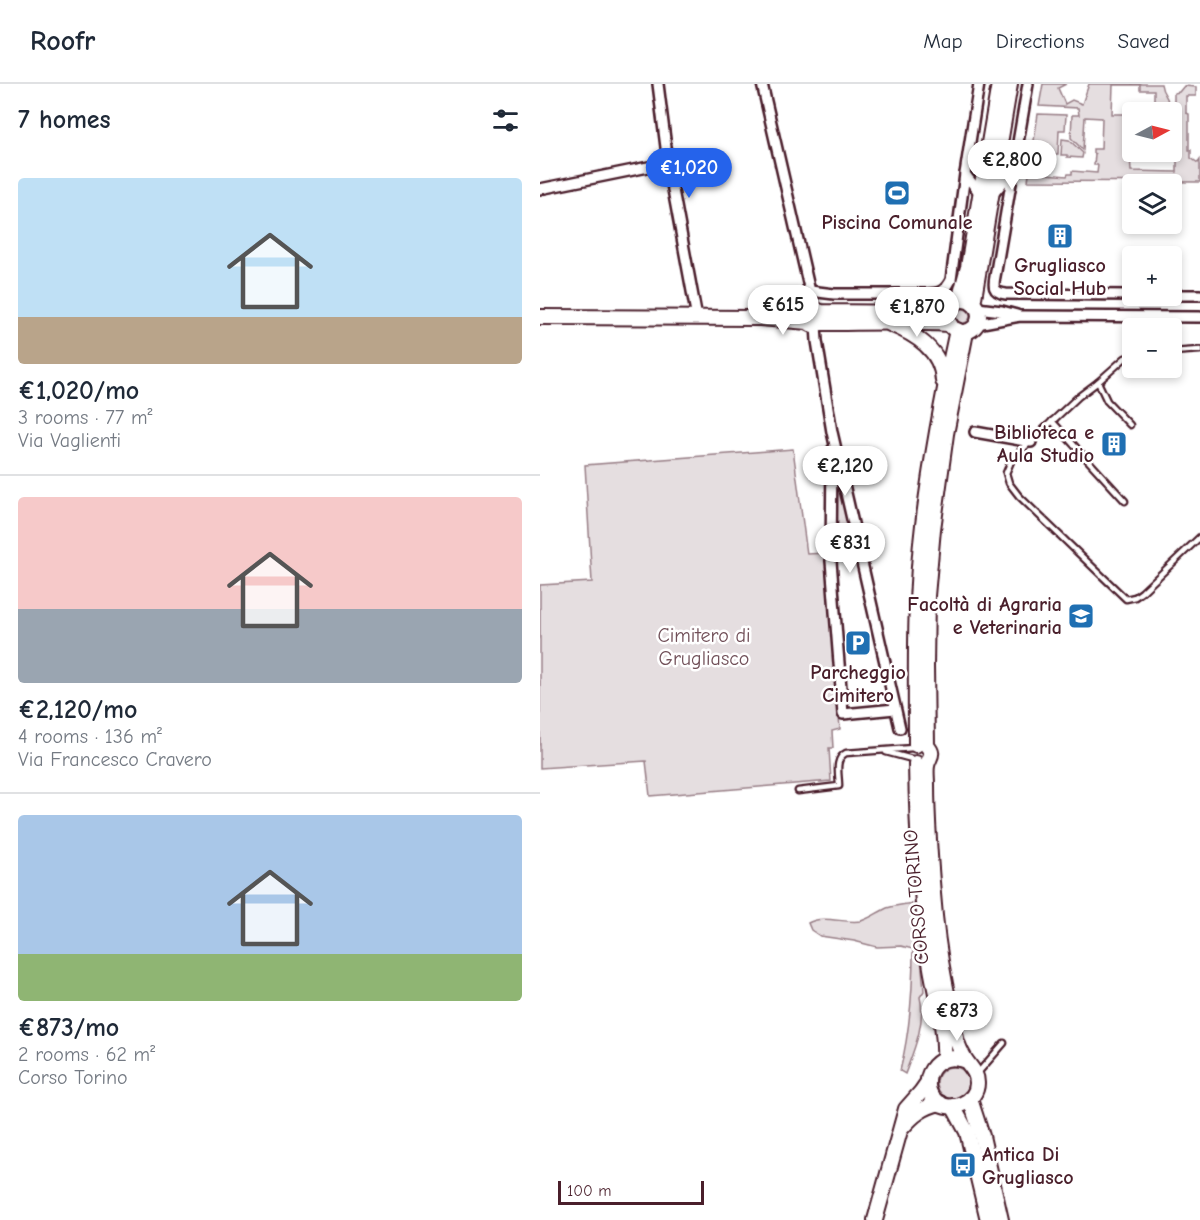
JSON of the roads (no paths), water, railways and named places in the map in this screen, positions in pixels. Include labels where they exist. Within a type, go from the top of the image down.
[{"type":"street","points":[[658,84],[668,163],[697,318]]},
{"type":"street","points":[[762,84],[810,291],[832,432],[900,728]]},
{"type":"street","points":[[810,291],[834,294],[937,294],[947,288],[951,280],[979,84]]},
{"type":"street","name":"CORSO TORINO","points":[[986,195],[999,84]]},
{"type":"street","name":"CORSO TORINO","points":[[962,328],[948,319],[965,305],[1010,84]]},
{"type":"street","points":[[1028,84],[994,282],[996,291],[999,294],[1122,295]]},
{"type":"street","points":[[540,189],[668,163]]},
{"type":"street","points":[[965,174],[986,195],[1014,170]]},
{"type":"street","points":[[860,312],[870,294]]},
{"type":"street","points":[[1182,295],[1200,295]]},
{"type":"street","points":[[815,318],[860,312],[926,313],[965,305],[1020,316]]},
{"type":"street","name":"CORSO TORINO","points":[[965,305],[979,316],[962,328],[942,398],[922,526],[915,665],[919,754],[929,823],[940,957],[957,1044],[976,1076]]},
{"type":"street","points":[[540,317],[815,318],[926,322],[962,328],[1020,316],[1200,317]]},
{"type":"street","points":[[885,322],[905,330],[927,345],[938,358],[943,371],[942,398]]},
{"type":"street","name":"CORSO TORINO","points":[[944,1059],[945,1043],[929,958],[924,916],[917,800],[929,574],[962,328]]},
{"type":"street","points":[[832,432],[831,561],[843,714],[895,709]]},
{"type":"street","points":[[975,432],[1030,441]]},
{"type":"street","points":[[875,1220],[906,1109],[928,1082],[930,1072],[935,1065],[944,1059],[954,1058],[966,1061]]},
{"type":"street","points":[[899,1132],[919,1111],[930,1106],[963,1104],[970,1099],[976,1090],[976,1076]]},
{"type":"street","points":[[928,1082],[935,1100],[947,1105],[967,1132],[988,1220]]},
{"type":"street","points":[[970,1099],[982,1136],[1001,1220]]},
{"type":"lane","points":[[1182,351],[1200,350]]},
{"type":"lane","points":[[1122,361],[1078,397],[1012,459],[1006,473],[1009,483],[1019,496],[1126,599],[1142,592],[1200,537]]},
{"type":"lane","points":[[1098,382],[1107,401],[1130,425]]},
{"type":"lane","points":[[1052,422],[1125,501]]},
{"type":"lane","points":[[798,791],[839,786],[838,765],[839,758],[843,755],[881,750],[919,754]]},
{"type":"lane","points":[[881,750],[919,754]]},
{"type":"lane","points":[[976,1076],[1004,1043]]},
{"type":"place","name":"Piscina Comunale","points":[[897,193]]},
{"type":"place","name":"Grugliasco Social Hub","points":[[1060,236]]},
{"type":"place","name":"Biblioteca e Aula Studio","points":[[1114,444]]},
{"type":"place","name":"Facoltà di Agraria e Veterinaria","points":[[1081,616]]},
{"type":"place","name":"Parcheggio Cimitero","points":[[858,643]]},
{"type":"place","name":"Antica Di Grugliasco","points":[[963,1165]]},
{"type":"park label","name":"Cimitero di Grugliasco","points":[[704,646]]}]
